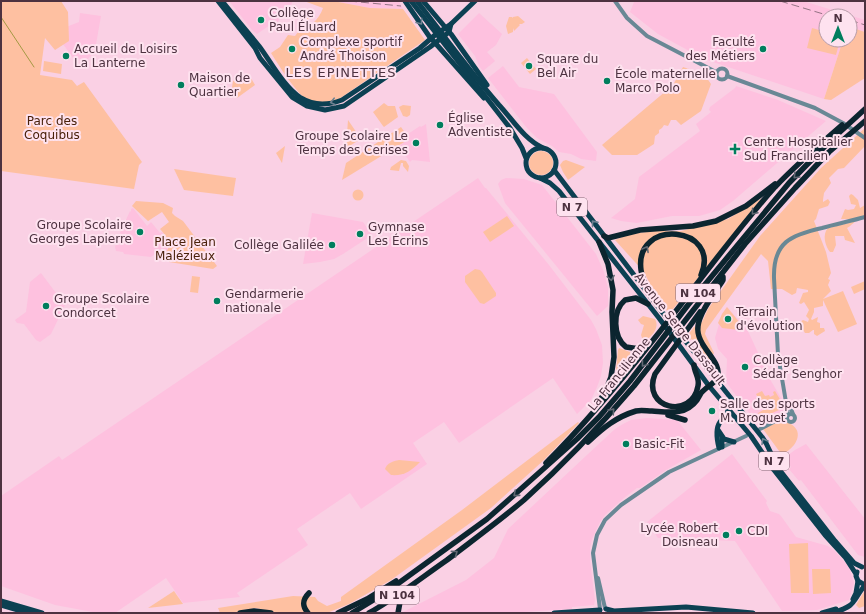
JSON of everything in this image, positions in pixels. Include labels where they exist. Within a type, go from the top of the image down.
[{"type":"highway","name":"La Francilienne","points":[[352,613],[376,600],[487,519],[577,439],[615,399],[688,305],[789,183],[865,110]]},
{"type":"highway","points":[[545,469],[546,463],[592,413],[654,339],[698,281],[789,173],[847,121],[854,119]]},
{"type":"highway","name":"La Francilienne","points":[[369,613],[424,577],[497,522],[524,500],[556,469],[601,424],[634,386],[745,244],[829,152],[865,121]]},
{"type":"highway","points":[[604,236],[608,238],[640,230],[693,226],[716,221],[746,206],[776,183],[785,174],[789,173]]},
{"type":"highway","points":[[652,298],[641,272],[641,262],[643,252],[648,244],[661,235],[682,235],[692,239],[698,245],[704,261],[703,271],[698,281]]},
{"type":"highway","points":[[592,413],[592,410],[602,398],[608,386],[613,370],[614,357],[612,312],[613,290],[608,264],[599,242]]},
{"type":"highway","points":[[694,365],[698,378],[698,384],[696,394],[690,401],[680,406],[670,406],[662,403],[655,397],[652,383],[655,374],[693,323],[723,277],[745,248],[745,244]]},
{"type":"highway","points":[[556,469],[561,467],[611,422],[634,412],[680,411],[692,406],[701,393],[716,379],[718,376],[717,365],[701,343],[698,335],[698,328],[701,317],[723,280],[723,277]]},
{"type":"highway","points":[[648,304],[639,299],[632,298],[622,302],[616,316],[617,330],[620,341],[626,347],[633,349],[643,348],[654,339]]},
{"type":"highway","points":[[634,412],[670,416],[685,420]]},
{"type":"highway","points":[[398,613],[401,599],[424,577]]},
{"type":"highway","points":[[338,613],[396,582],[401,581]]},
{"type":"highway","points":[[308,613],[303,604],[304,599],[309,593]]},
{"type":"highway","points":[[240,613],[254,611],[271,613]]},
{"type":"main road","points":[[218,1],[287,92],[299,102],[315,108],[326,110],[344,106],[430,47],[475,1]]},
{"type":"main road","points":[[222,1],[258,45],[288,86],[302,98],[314,103],[332,104],[342,100],[420,48],[431,38],[447,29]]},
{"type":"main road","points":[[405,1],[435,43],[489,104],[496,105]]},
{"type":"main road","points":[[411,1],[436,29]]},
{"type":"main road","points":[[417,1],[436,29],[496,105],[536,144],[550,151],[556,158],[554,170],[548,176],[540,178],[533,176],[528,171],[525,163],[526,158],[524,150],[496,105],[497,99],[447,29],[423,1]]},
{"type":"main road","points":[[430,47],[440,48]]},
{"type":"main road","points":[[526,158],[531,151],[543,148]]},
{"type":"main road","name":"Avenue Serge Dassault","points":[[554,170],[687,344],[762,437],[778,468],[812,513],[854,563],[864,567]]},
{"type":"main road","name":"Avenue Serge Dassault","points":[[540,178],[550,183],[559,191],[683,349],[709,386],[751,436],[777,473],[825,535],[847,559],[856,574],[858,581]]},
{"type":"main road","points":[[725,418],[728,413],[728,408]]},
{"type":"main road","points":[[721,448],[717,439],[720,422],[730,415],[735,416]]},
{"type":"main road","points":[[718,430],[722,437],[726,440],[734,442]]},
{"type":"main road","points":[[721,448],[722,437]]},
{"type":"main road","points":[[856,574],[864,567]]},
{"type":"main road","points":[[822,613],[849,604],[854,596],[858,581],[865,585],[856,601],[850,606],[833,613]]},
{"type":"main road","points":[[1,601],[42,613]]},
{"type":"main road","points":[[1,605],[28,613]]},
{"type":"main road","points":[[554,613],[686,607],[753,613]]},
{"type":"main road","points":[[631,613],[676,611],[723,613]]},
{"type":"street","points":[[615,1],[628,18],[647,36],[716,72],[716,75],[720,79],[726,76]]},
{"type":"street","points":[[716,72],[719,69],[723,69],[727,72],[726,76]]},
{"type":"street","points":[[726,76],[822,111],[865,138]]},
{"type":"street","points":[[788,421],[787,418],[790,414],[778,341],[774,271],[775,258],[780,247],[788,240],[799,234],[865,217]]},
{"type":"street","points":[[760,429],[790,414]]},
{"type":"street","points":[[778,420],[792,422],[795,416],[790,414]]},
{"type":"street","points":[[603,610],[596,563],[596,544],[602,528],[607,521],[634,497],[669,472],[746,436]]},
{"type":"shaded area","name":"Collège Paul Éluard","points":[[229,1],[293,1],[285,17],[281,15],[277,24],[273,23],[257,34],[252,30]]},
{"type":"shaded area","points":[[333,1],[399,1],[403,9],[370,8]]},
{"type":"shaded area","name":"Faculté des Métiers","points":[[803,1],[826,8],[818,8],[818,48],[840,48],[824,99],[704,59],[658,34],[630,12],[634,2]]},
{"type":"shaded area","points":[[80,13],[101,16],[95,50],[87,60],[73,58],[58,37],[66,27],[79,22]]},
{"type":"shaded area","points":[[479,13],[502,34],[496,45],[487,52],[495,61],[483,71],[475,56],[458,34]]},
{"type":"shaded area","name":"Faculté des Métiers","points":[[858,18],[865,20],[865,32],[858,30]]},
{"type":"shaded area","points":[[503,66],[519,87],[554,94],[597,152],[596,161],[581,159],[571,154],[559,152],[552,146],[537,138],[526,127],[488,78]]},
{"type":"shaded area","name":"Centre Hospitalier Sud Francilien","points":[[736,86],[778,100],[826,121],[733,201],[720,210],[699,216],[672,216],[637,223],[611,218],[635,199],[639,177],[700,131],[696,124],[711,112],[709,110],[710,107]]},
{"type":"shaded area","name":"Groupe Scolaire Le Temps des Cerises","points":[[426,124],[430,162],[412,160],[410,162],[399,146],[407,140],[405,136],[420,126],[421,127]]},
{"type":"shaded area","points":[[478,178],[549,265],[591,320],[596,329],[602,345],[603,363],[601,376],[591,400],[577,414],[553,378],[459,443],[444,422],[413,443],[427,464],[361,509],[350,493],[297,529],[308,545],[237,593],[240,597],[183,603],[166,578],[115,613],[98,613],[55,605],[1,586],[1,496],[59,456],[62,460]]},
{"type":"shaded area","points":[[506,178],[524,179],[542,185],[596,254],[604,272],[608,288],[608,306],[597,316],[505,203],[498,184],[501,180]]},
{"type":"shaded area","name":"Groupe Scolaire Georges Lapierre","points":[[133,208],[147,226],[151,222],[160,233],[162,232],[169,243],[166,252],[162,248],[151,257],[124,254],[123,252],[116,251],[115,247],[120,233],[130,211],[131,212],[131,209]]},
{"type":"shaded area","name":"Collège Galilée","points":[[312,213],[363,222],[372,235],[334,259],[303,264]]},
{"type":"shaded area","name":"Groupe Scolaire Condorcet","points":[[41,273],[65,305],[51,334],[40,342],[36,340],[24,324],[17,323],[15,320],[26,312],[30,282]]},
{"type":"shaded area","name":"Collège Sédar Senghor","points":[[727,307],[748,331],[760,357],[767,364],[765,365],[764,369],[784,403],[785,413],[759,426],[726,382],[727,359],[718,349],[715,338],[722,314]]},
{"type":"shaded area","points":[[647,418],[677,420],[701,450],[666,470],[640,488],[637,488],[605,515],[600,522],[592,539],[590,549],[595,600],[594,605],[572,607],[572,609],[506,613],[403,613],[466,580],[494,558],[508,529],[615,429],[631,420]]},
{"type":"shaded area","points":[[806,444],[865,519],[865,557],[858,555],[801,480],[799,481],[789,469],[791,467],[784,458]]},
{"type":"shaded area","name":"Lycée Robert Doisneau","points":[[732,454],[767,501],[766,503],[770,511],[781,516],[796,537],[828,546],[835,551],[849,567],[854,583],[849,600],[817,610],[782,611],[735,541],[658,538],[647,522]]},
{"type":"green space","name":"Parc des Coquibus","points":[[1,1],[61,1],[68,12],[69,41],[55,50],[45,38],[40,75],[72,80],[77,86],[84,82],[142,162],[139,165],[134,189],[1,171]]},
{"type":"green space","name":"Complexe sportif André Thoison","points":[[304,1],[333,1],[370,8],[403,9],[425,40],[336,101],[311,101],[304,97],[293,86],[271,53],[280,47],[288,35],[295,36],[298,32],[313,23],[319,16],[323,8]]},
{"type":"green space","points":[[303,10],[313,13],[306,23],[299,20]]},
{"type":"green space","points":[[518,16],[525,22],[520,24],[514,31],[513,28],[513,32],[508,34],[506,26],[509,17],[512,18]]},
{"type":"green space","points":[[812,28],[818,30],[818,48],[838,48],[836,55],[807,48]]},
{"type":"green space","points":[[858,30],[865,32],[865,78],[831,100],[824,99],[840,48],[858,48]]},
{"type":"green space","name":"Square du Bel Air","points":[[527,58],[536,69],[530,74],[521,63]]},
{"type":"green space","points":[[44,61],[62,64],[61,74],[43,71]]},
{"type":"green space","points":[[683,67],[704,74],[711,84],[701,111],[681,125],[676,120],[671,120],[668,126],[664,125],[659,130],[659,133],[655,136],[654,144],[637,155],[612,155],[602,145],[673,85]]},
{"type":"green space","points":[[248,73],[255,85],[237,98],[233,97],[231,94],[233,81],[238,80]]},
{"type":"green space","points":[[384,103],[388,106],[395,106],[398,117],[384,127],[373,112]]},
{"type":"green space","points":[[403,105],[411,106],[410,115],[407,117],[403,116],[399,107]]},
{"type":"green space","points":[[348,120],[361,139],[346,148]]},
{"type":"green space","points":[[401,127],[408,137],[406,141],[342,180],[346,163]]},
{"type":"green space","points":[[865,128],[865,146],[844,168],[838,169],[829,178],[831,183],[824,193],[823,202],[828,199],[830,202],[828,206],[819,209],[814,221],[826,252],[831,273],[828,279],[830,280],[828,285],[831,291],[823,299],[843,291],[857,324],[838,332],[823,300],[823,306],[814,308],[811,319],[812,320],[818,317],[817,322],[820,323],[820,328],[824,328],[825,331],[817,336],[814,334],[814,330],[809,333],[805,333],[800,325],[797,324],[803,320],[808,322],[809,319],[806,316],[809,310],[804,302],[801,304],[799,303],[803,293],[808,292],[808,290],[797,288],[796,293],[792,295],[782,289],[771,289],[768,261],[761,254],[706,330],[705,334],[714,353],[709,361],[692,339],[690,340],[687,336],[694,327],[702,322],[708,309],[760,236],[821,168]]},
{"type":"green space","points":[[285,146],[282,163],[276,153]]},
{"type":"green space","points":[[541,151],[546,152],[552,158],[552,168],[546,174],[541,175],[536,174],[530,168],[529,163],[530,158],[536,152]]},
{"type":"green space","points":[[401,160],[406,161],[409,166],[408,172],[403,166],[403,163],[401,163],[399,171],[390,170],[391,167]]},
{"type":"green space","points":[[566,160],[585,167],[568,180],[560,165]]},
{"type":"green space","points":[[174,169],[236,178],[233,196],[184,190]]},
{"type":"green space","points":[[358,189],[362,191],[364,195],[362,199],[358,201],[354,199],[352,195],[354,191]]},
{"type":"green space","points":[[851,194],[858,200],[860,208],[865,205],[865,215],[860,217],[847,228],[855,243],[845,240],[844,236],[835,236],[836,245],[833,252],[830,252],[827,247],[825,233],[828,228],[849,223],[851,219],[841,219],[845,209],[854,209],[856,205],[851,204],[849,196]]},
{"type":"green space","points":[[762,198],[669,314],[644,272],[615,240],[630,234],[655,231],[681,231],[728,219]]},
{"type":"green space","name":"Place Jean Malézieux","points":[[136,201],[163,203],[173,208],[172,213],[183,221],[217,266],[213,269],[169,262],[169,256],[166,252],[169,243],[160,229],[169,222],[162,212],[148,221],[132,206]]},
{"type":"green space","points":[[507,216],[514,226],[490,242],[483,232]]},
{"type":"green space","points":[[475,269],[482,272],[496,293],[496,296],[484,304],[480,303],[465,282],[465,276]]},
{"type":"green space","points":[[192,276],[200,277],[198,293],[190,292]]},
{"type":"green space","points":[[865,281],[865,289],[854,294],[851,287]]},
{"type":"green space","name":"Terrain d'évolution","points":[[727,307],[740,323],[739,330],[722,328],[718,323]]},
{"type":"green space","points":[[643,316],[655,319],[657,326],[650,337],[645,341],[643,341],[641,335],[644,325],[638,320]]},
{"type":"green space","points":[[619,348],[630,352],[633,356],[619,374],[616,370]]},
{"type":"green space","points":[[762,391],[765,396],[769,395],[770,397],[774,395],[773,392],[775,391],[781,401],[781,404],[779,410],[761,418],[758,413],[765,409],[756,394]]},
{"type":"green space","points":[[780,421],[793,425],[796,428],[798,435],[794,445],[782,455],[763,429]]},
{"type":"green space","points":[[578,422],[579,423],[544,460],[491,508],[391,580],[349,604],[327,613],[279,613],[256,608],[233,613],[220,613],[218,608],[293,596],[315,597],[318,601],[327,606],[341,601],[341,597],[462,510]]},
{"type":"green space","points":[[399,460],[420,462],[407,472],[400,475],[391,475],[385,469],[387,465]]},
{"type":"green space","points":[[808,543],[809,593],[791,593],[789,544]]},
{"type":"green space","points":[[812,569],[830,569],[831,593],[813,594]]},
{"type":"green space","points":[[865,590],[865,606],[859,608],[856,605]]},
{"type":"green space","points":[[174,591],[183,604],[148,608]]},
{"type":"waterway","points":[[1,17],[34,67]]},
{"type":"railway","points":[[349,1],[401,6]]},
{"type":"railway","points":[[780,1],[818,12]]},
{"type":"railway","points":[[858,23],[865,25]]},
{"type":"place","name":"Collège Paul Éluard","points":[[261,20]]},
{"type":"place","name":"Complexe sportif André Thoison","points":[[292,49]]},
{"type":"place","name":"Faculté des Métiers","points":[[763,49]]},
{"type":"place","name":"Accueil de Loisirs La Lanterne","points":[[66,56]]},
{"type":"place","name":"Square du Bel Air","points":[[529,66]]},
{"type":"place","name":"École maternelle Marco Polo","points":[[607,81]]},
{"type":"place","name":"Maison de Quartier","points":[[181,85]]},
{"type":"place","name":"Église Adventiste","points":[[440,125]]},
{"type":"place","name":"Groupe Scolaire Le Temps des Cerises","points":[[416,143]]},
{"type":"place","name":"Centre Hospitalier Sud Francilien","points":[[735,149]]},
{"type":"place","name":"Groupe Scolaire Georges Lapierre","points":[[140,232]]},
{"type":"place","name":"Gymnase Les Écrins","points":[[360,234]]},
{"type":"place","name":"Collège Galilée","points":[[332,245]]},
{"type":"place","name":"Gendarmerie nationale","points":[[217,301]]},
{"type":"place","name":"Groupe Scolaire Condorcet","points":[[46,306]]},
{"type":"place","name":"Terrain d'évolution","points":[[728,319]]},
{"type":"place","name":"Collège Sédar Senghor","points":[[745,367]]},
{"type":"place","name":"Salle des sports M. Broguet","points":[[712,411]]},
{"type":"place","name":"Basic-Fit","points":[[626,444]]},
{"type":"place","name":"CDI","points":[[739,531]]},
{"type":"place","name":"Lycée Robert Doisneau","points":[[726,535]]},
{"type":"district","name":"LES EPINETTES","points":[[341,72]]}]
